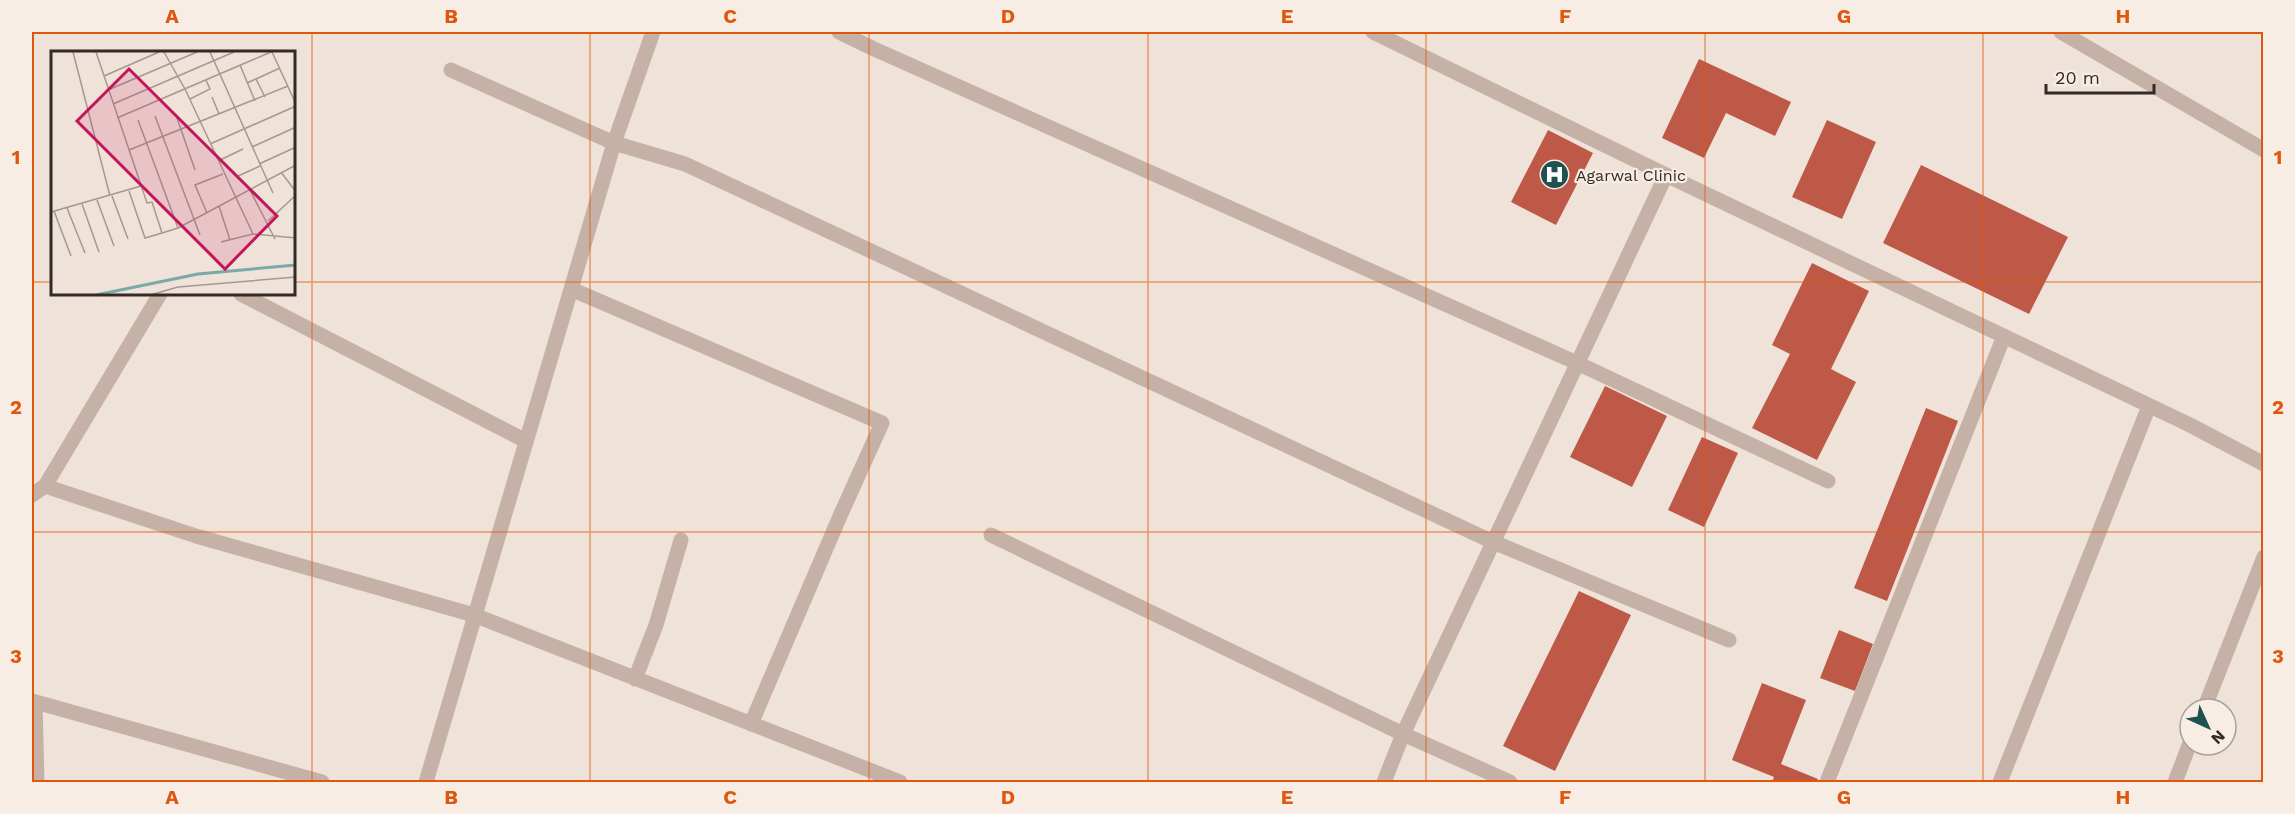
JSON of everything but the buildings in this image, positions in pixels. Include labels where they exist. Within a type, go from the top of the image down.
[{"type":"street","points":[[426,783],[614,143],[653,32]]},
{"type":"street","points":[[839,32],[1577,363],[1828,481]]},
{"type":"street","points":[[1373,32],[2149,406],[2264,464]]},
{"type":"street","points":[[2061,32],[2264,150]]},
{"type":"street","points":[[451,70],[614,143],[685,164],[1493,542],[1729,640]]},
{"type":"street","points":[[1384,783],[1403,734],[1666,175]]},
{"type":"street","points":[[571,289],[882,423],[751,724]]},
{"type":"street","points":[[32,495],[45,486],[159,296]]},
{"type":"street","points":[[245,296],[526,441]]},
{"type":"street","points":[[1827,783],[2004,336]]},
{"type":"street","points":[[2000,783],[2149,406]]},
{"type":"street","points":[[45,486],[196,536],[474,615],[891,781]]},
{"type":"street","points":[[991,535],[1403,734],[1510,783]]},
{"type":"street","points":[[635,679],[656,625],[681,540]]},
{"type":"street","points":[[2209,697],[2264,557]]},
{"type":"street","points":[[37,783],[33,701],[322,783]]},
{"type":"street","points":[[2175,783],[2185,757]]},
{"type":"place","name":"Agarwal Clinic","points":[[1555,175]]}]
